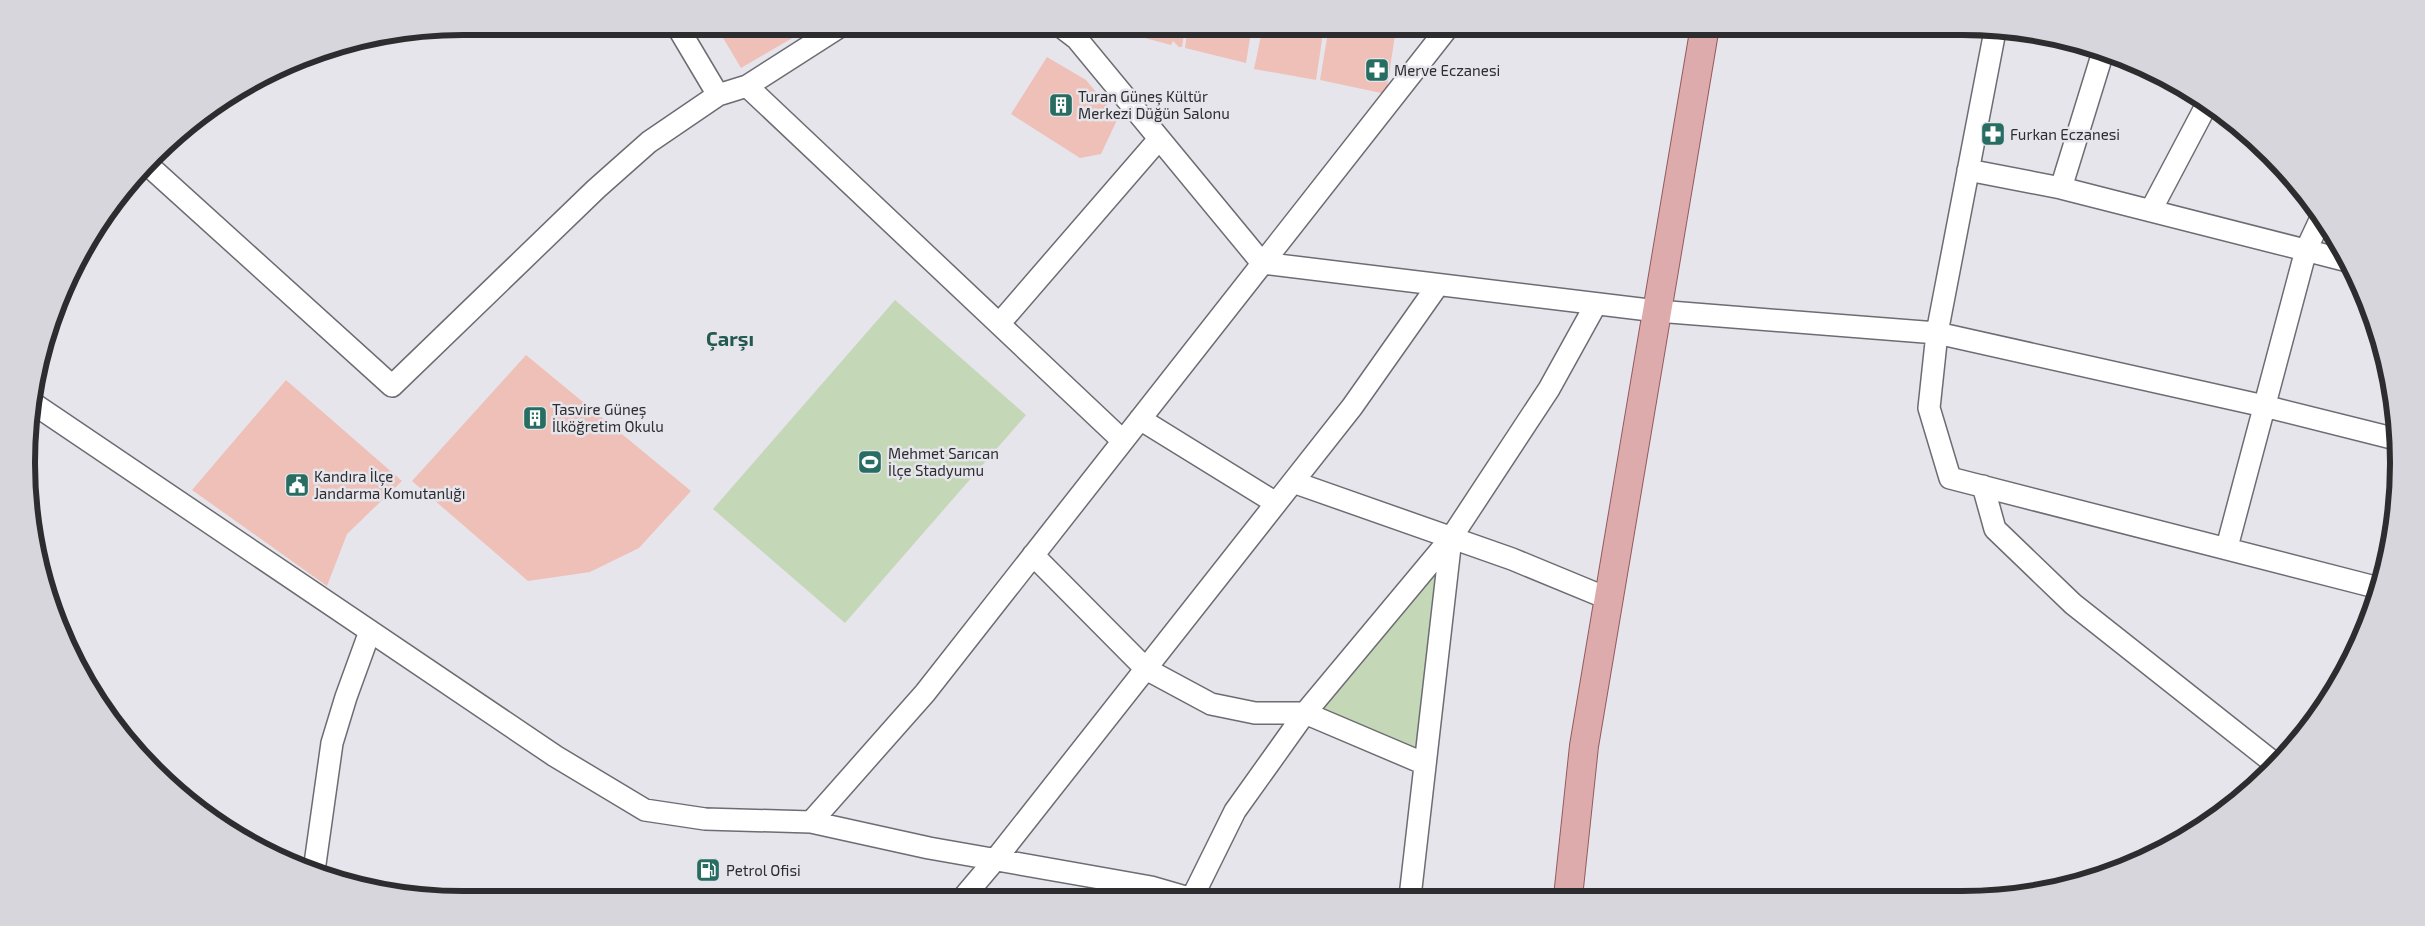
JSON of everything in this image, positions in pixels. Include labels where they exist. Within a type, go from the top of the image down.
[{"type":"main road","points":[[1569,891],[1584,746],[1703,35]]},
{"type":"street","points":[[682,35],[718,96]]},
{"type":"street","points":[[153,168],[392,386],[596,189],[650,142],[718,96],[747,86],[826,35]]},
{"type":"street","points":[[1081,35],[1159,139],[1262,263],[1657,311],[1936,333],[2264,406],[2389,437]]},
{"type":"street","points":[[811,822],[925,693],[1442,35]]},
{"type":"street","points":[[1993,36],[1936,333],[1929,408],[1950,478],[2227,547],[2371,586]]},
{"type":"street","points":[[2061,188],[2101,58]]},
{"type":"street","points":[[747,86],[1123,440]]},
{"type":"street","points":[[2151,210],[2204,110]]},
{"type":"street","points":[[999,324],[1159,139]]},
{"type":"street","points":[[1968,170],[2061,188],[2338,258]]},
{"type":"street","points":[[2227,547],[2306,250],[2318,225]]},
{"type":"street","points":[[968,891],[996,860],[1352,407],[1438,285]]},
{"type":"street","points":[[1194,891],[1235,811],[1305,713],[1452,538],[1549,389],[1596,304]]},
{"type":"street","points":[[39,407],[555,756],[645,810],[705,819],[811,822],[996,860],[1163,891]]},
{"type":"street","points":[[1140,419],[1276,503]]},
{"type":"street","points":[[1293,482],[1512,559],[1609,599]]},
{"type":"street","points":[[1983,486],[1995,529],[2066,597],[2270,760]]},
{"type":"street","points":[[1411,891],[1452,538]]},
{"type":"street","points":[[1033,555],[1146,669],[1211,704],[1255,713],[1305,713],[1425,764]]},
{"type":"street","points":[[315,864],[332,743],[346,697],[370,631]]},
{"type":"green space","name":"Mehmet Sarıcan İlçe Stadyumu","points":[[895,300],[1026,415],[845,623],[713,509]]},
{"type":"green space","points":[[1451,538],[1425,764],[1305,713]]},
{"type":"building","points":[[721,35],[798,35],[741,68]]},
{"type":"building","points":[[1134,35],[1184,35],[1182,47],[1179,47],[1173,41],[1171,45]]},
{"type":"building","points":[[1187,35],[1251,35],[1246,63],[1185,48]]},
{"type":"building","points":[[1261,35],[1323,35],[1316,80],[1254,69]]},
{"type":"building","points":[[1328,35],[1395,35],[1386,94],[1320,80]]},
{"type":"building","name":"Turan Güneş Kültür Merkezi Düğün Salonu","points":[[1047,57],[1086,80],[1118,118],[1101,154],[1080,158],[1011,114]]},
{"type":"building","name":"Tasvire Güneş İlköğretim Okulu","points":[[526,355],[691,491],[639,548],[590,572],[528,581],[412,481]]},
{"type":"building","name":"Kandıra İlçe Jandarma Komutanlığı","points":[[286,380],[402,481],[347,534],[327,586],[192,490]]},
{"type":"place","name":"Merve Eczanesi","points":[[1377,70]]},
{"type":"place","name":"Turan Güneş Kültür Merkezi Düğün Salonu","points":[[1061,105]]},
{"type":"place","name":"Furkan Eczanesi","points":[[1993,134]]},
{"type":"place","name":"Tasvire Güneş İlköğretim Okulu","points":[[535,418]]},
{"type":"place","name":"Mehmet Sarıcan İlçe Stadyumu","points":[[870,462]]},
{"type":"place","name":"Kandıra İlçe Jandarma Komutanlığı","points":[[297,485]]},
{"type":"place","name":"Petrol Ofisi","points":[[708,870]]},
{"type":"district","name":"Çarşı","points":[[730,338]]}]
